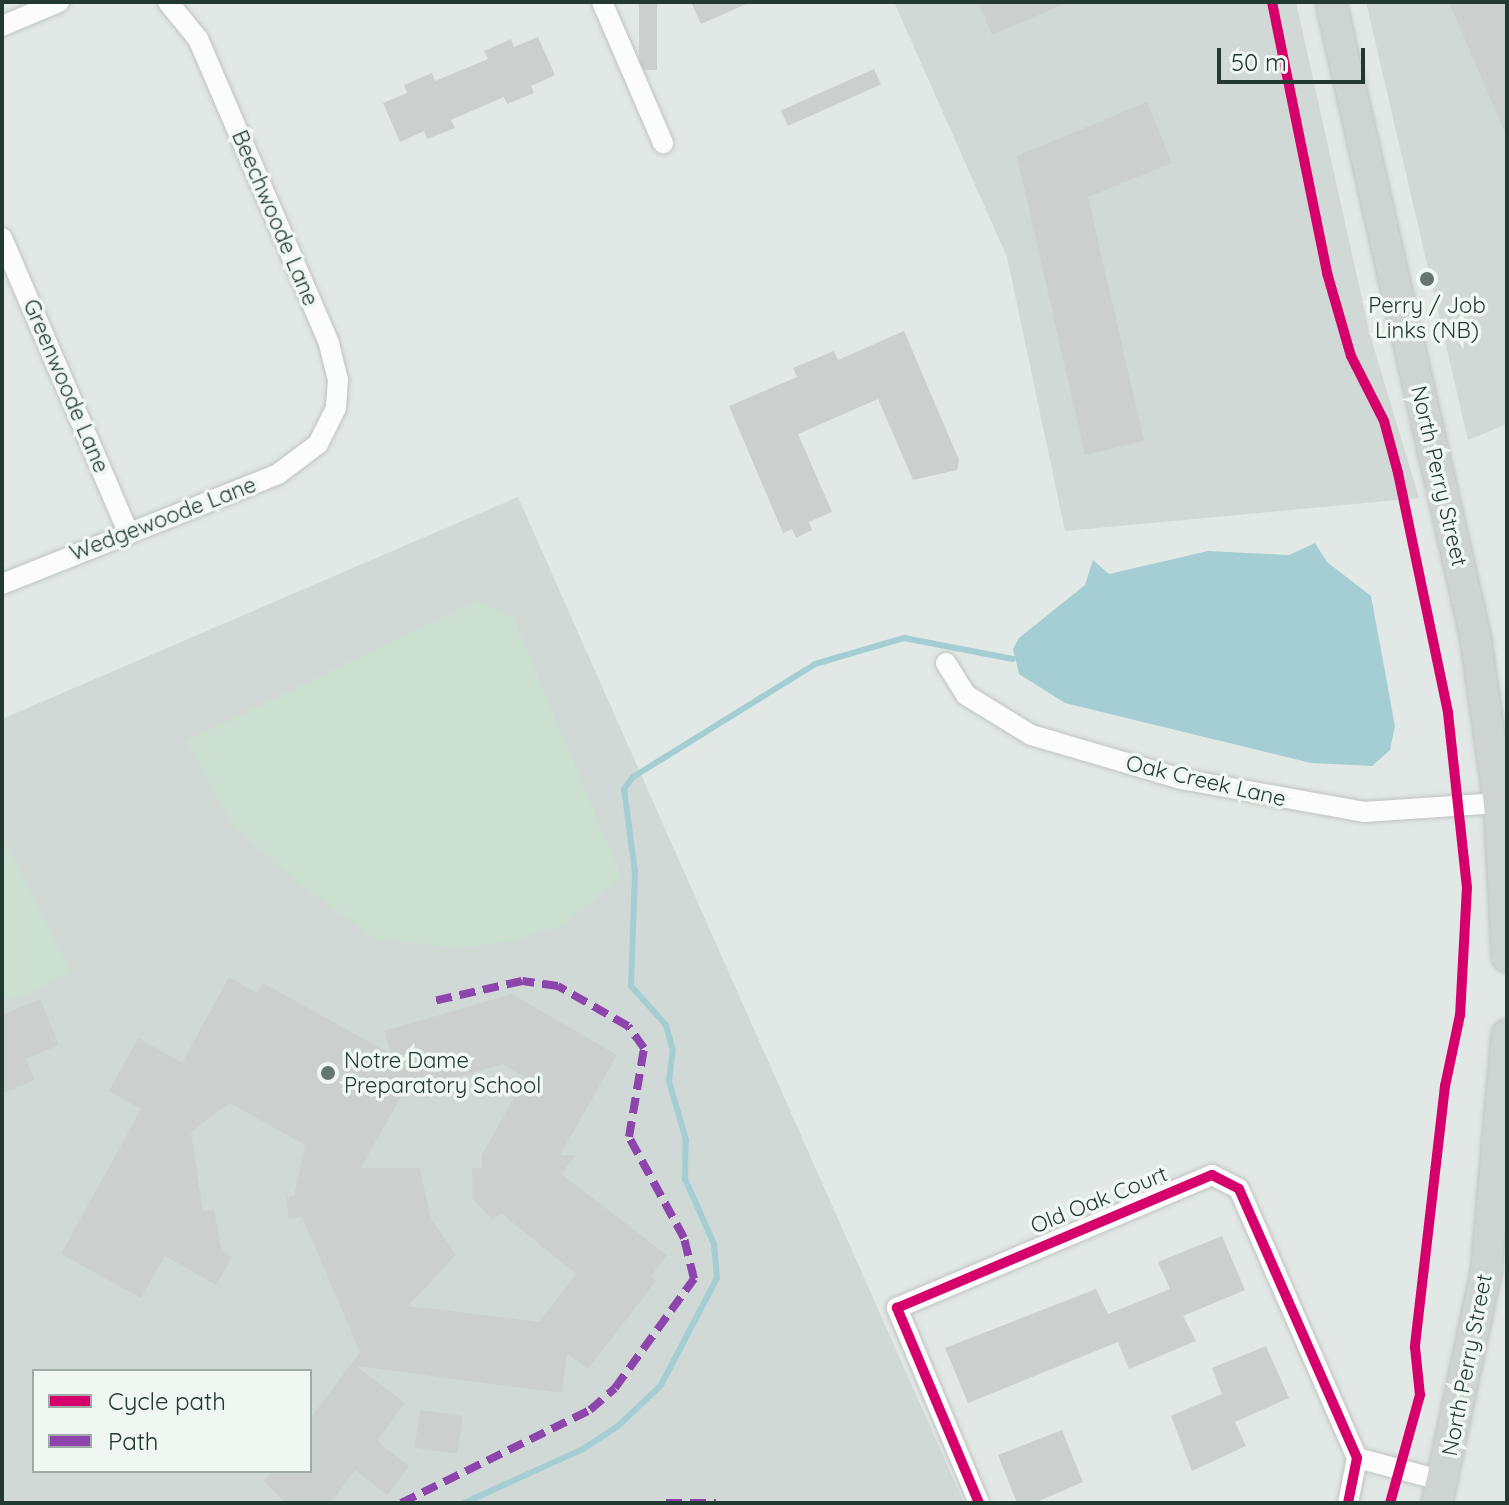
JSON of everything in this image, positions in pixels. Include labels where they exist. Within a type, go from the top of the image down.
[{"type":"main road","name":"North Perry Street","points":[[1331,2],[1466,590],[1499,803],[1507,957]]},
{"type":"main road","name":"North Perry Street","points":[[1440,1492],[1486,1273],[1507,1035]]},
{"type":"street","points":[[2,26],[59,2]]},
{"type":"street","name":"Beechwoode Lane","points":[[168,2],[198,39],[333,355],[338,394],[318,444]]},
{"type":"street","points":[[602,2],[663,143]]},
{"type":"street","name":"Greenwoode Lane","points":[[2,238],[129,534]]},
{"type":"street","name":"Wedgewoode Lane","points":[[2,584],[278,474],[318,444]]},
{"type":"street","name":"Oak Creek Lane","points":[[946,663],[966,695],[1031,735],[1181,779],[1364,812],[1499,803]]},
{"type":"street","name":"Old Oak Court","points":[[979,1503],[897,1308],[1212,1175],[1239,1189],[1357,1458]]},
{"type":"street","points":[[1348,1503],[1357,1458],[1440,1492]]},
{"type":"shaded area","points":[[894,2],[1296,2],[1370,335],[1419,498],[1065,531],[1007,257]]},
{"type":"shaded area","points":[[1366,2],[1507,2],[1507,424],[1468,440]]},
{"type":"shaded area","points":[[518,497],[964,1503],[2,1503],[2,719]]},
{"type":"green space","points":[[476,601],[514,619],[621,876],[565,924],[512,941],[454,948],[376,939],[297,882],[231,823],[187,741]]},
{"type":"green space","points":[[2,836],[70,971],[27,995],[2,1000]]},
{"type":"water","points":[[1315,543],[1327,562],[1371,596],[1395,726],[1390,750],[1372,766],[1311,763],[1065,703],[1019,674],[1013,649],[1019,638],[1085,585],[1093,560],[1109,574],[1208,551],[1289,555]]},
{"type":"building","points":[[639,2],[657,2],[657,70],[639,70]]},
{"type":"building","points":[[691,2],[751,2],[701,24]]},
{"type":"building","points":[[978,2],[1069,2],[992,35]]},
{"type":"building","points":[[1449,2],[1507,2],[1507,137]]},
{"type":"building","points":[[538,37],[555,75],[531,86],[534,93],[507,104],[504,97],[451,120],[455,128],[427,139],[424,131],[400,142],[383,103],[407,93],[404,85],[432,73],[435,81],[488,59],[484,51],[511,39],[514,47]]},
{"type":"building","points":[[874,69],[881,85],[788,126],[781,110]]},
{"type":"building","points":[[1147,102],[1172,163],[1088,197],[1144,441],[1085,455],[1017,156]]},
{"type":"building","points":[[904,331],[959,460],[957,470],[913,480],[878,399],[798,434],[832,512],[809,522],[812,530],[796,538],[792,529],[783,533],[729,406],[797,377],[793,368],[834,351],[838,360]]},
{"type":"building","points":[[229,977],[257,993],[263,983],[391,1054],[384,1031],[512,994],[617,1055],[560,1155],[576,1155],[561,1174],[667,1255],[651,1276],[656,1281],[588,1369],[567,1353],[562,1393],[356,1366],[405,1403],[377,1441],[409,1466],[387,1495],[355,1470],[331,1503],[285,1503],[264,1481],[270,1473],[312,1473],[312,1416],[360,1352],[302,1217],[289,1219],[286,1197],[294,1196],[305,1145],[230,1103],[191,1132],[203,1211],[214,1210],[222,1251],[232,1257],[216,1285],[165,1256],[141,1298],[61,1254],[141,1109],[109,1091],[138,1038],[182,1063]],"holes":[[[503,1064],[525,1077],[482,1155],[482,1168],[472,1168],[473,1199],[493,1220],[501,1213],[576,1274],[539,1322],[408,1306],[456,1255],[430,1217],[420,1168],[361,1168],[403,1093]]]},
{"type":"building","points":[[40,999],[59,1045],[26,1059],[35,1080],[2,1094],[2,1015]]},
{"type":"building","points":[[1222,1236],[1245,1290],[1183,1316],[1196,1341],[1129,1369],[1118,1342],[968,1403],[945,1348],[1096,1289],[1108,1314],[1170,1289],[1158,1262]]},
{"type":"building","points":[[1266,1346],[1289,1398],[1235,1422],[1246,1446],[1192,1471],[1171,1416],[1222,1394],[1212,1368]]},
{"type":"building","points":[[420,1410],[463,1416],[457,1454],[415,1448]]},
{"type":"building","points":[[1062,1430],[1083,1482],[1034,1503],[1017,1503],[998,1455]]},
{"type":"waterway","points":[[464,1503],[583,1449],[618,1426],[661,1385],[717,1278],[714,1244],[685,1179],[686,1140],[669,1081],[673,1050],[666,1025],[631,986],[635,872],[624,789],[633,777],[815,664],[904,638],[1013,659]]},
{"type":"marked path","points":[[401,1503],[590,1410],[615,1388],[694,1279],[684,1238],[629,1137],[644,1048],[628,1026],[558,986],[522,981],[434,1001]]},
{"type":"marked path","points":[[666,1503],[716,1503]]},
{"type":"cycle path","points":[[1272,2],[1327,273],[1351,356],[1384,421],[1398,473],[1448,713],[1467,887],[1460,1015],[1445,1086],[1415,1347],[1420,1395],[1390,1503]]},
{"type":"cycle path","points":[[979,1503],[897,1308],[1212,1175],[1239,1189],[1357,1458],[1348,1503]]},
{"type":"place","name":"Perry / Job Links (NB)","points":[[1427,279]]},
{"type":"place","name":"Notre Dame Preparatory School","points":[[328,1073]]}]
